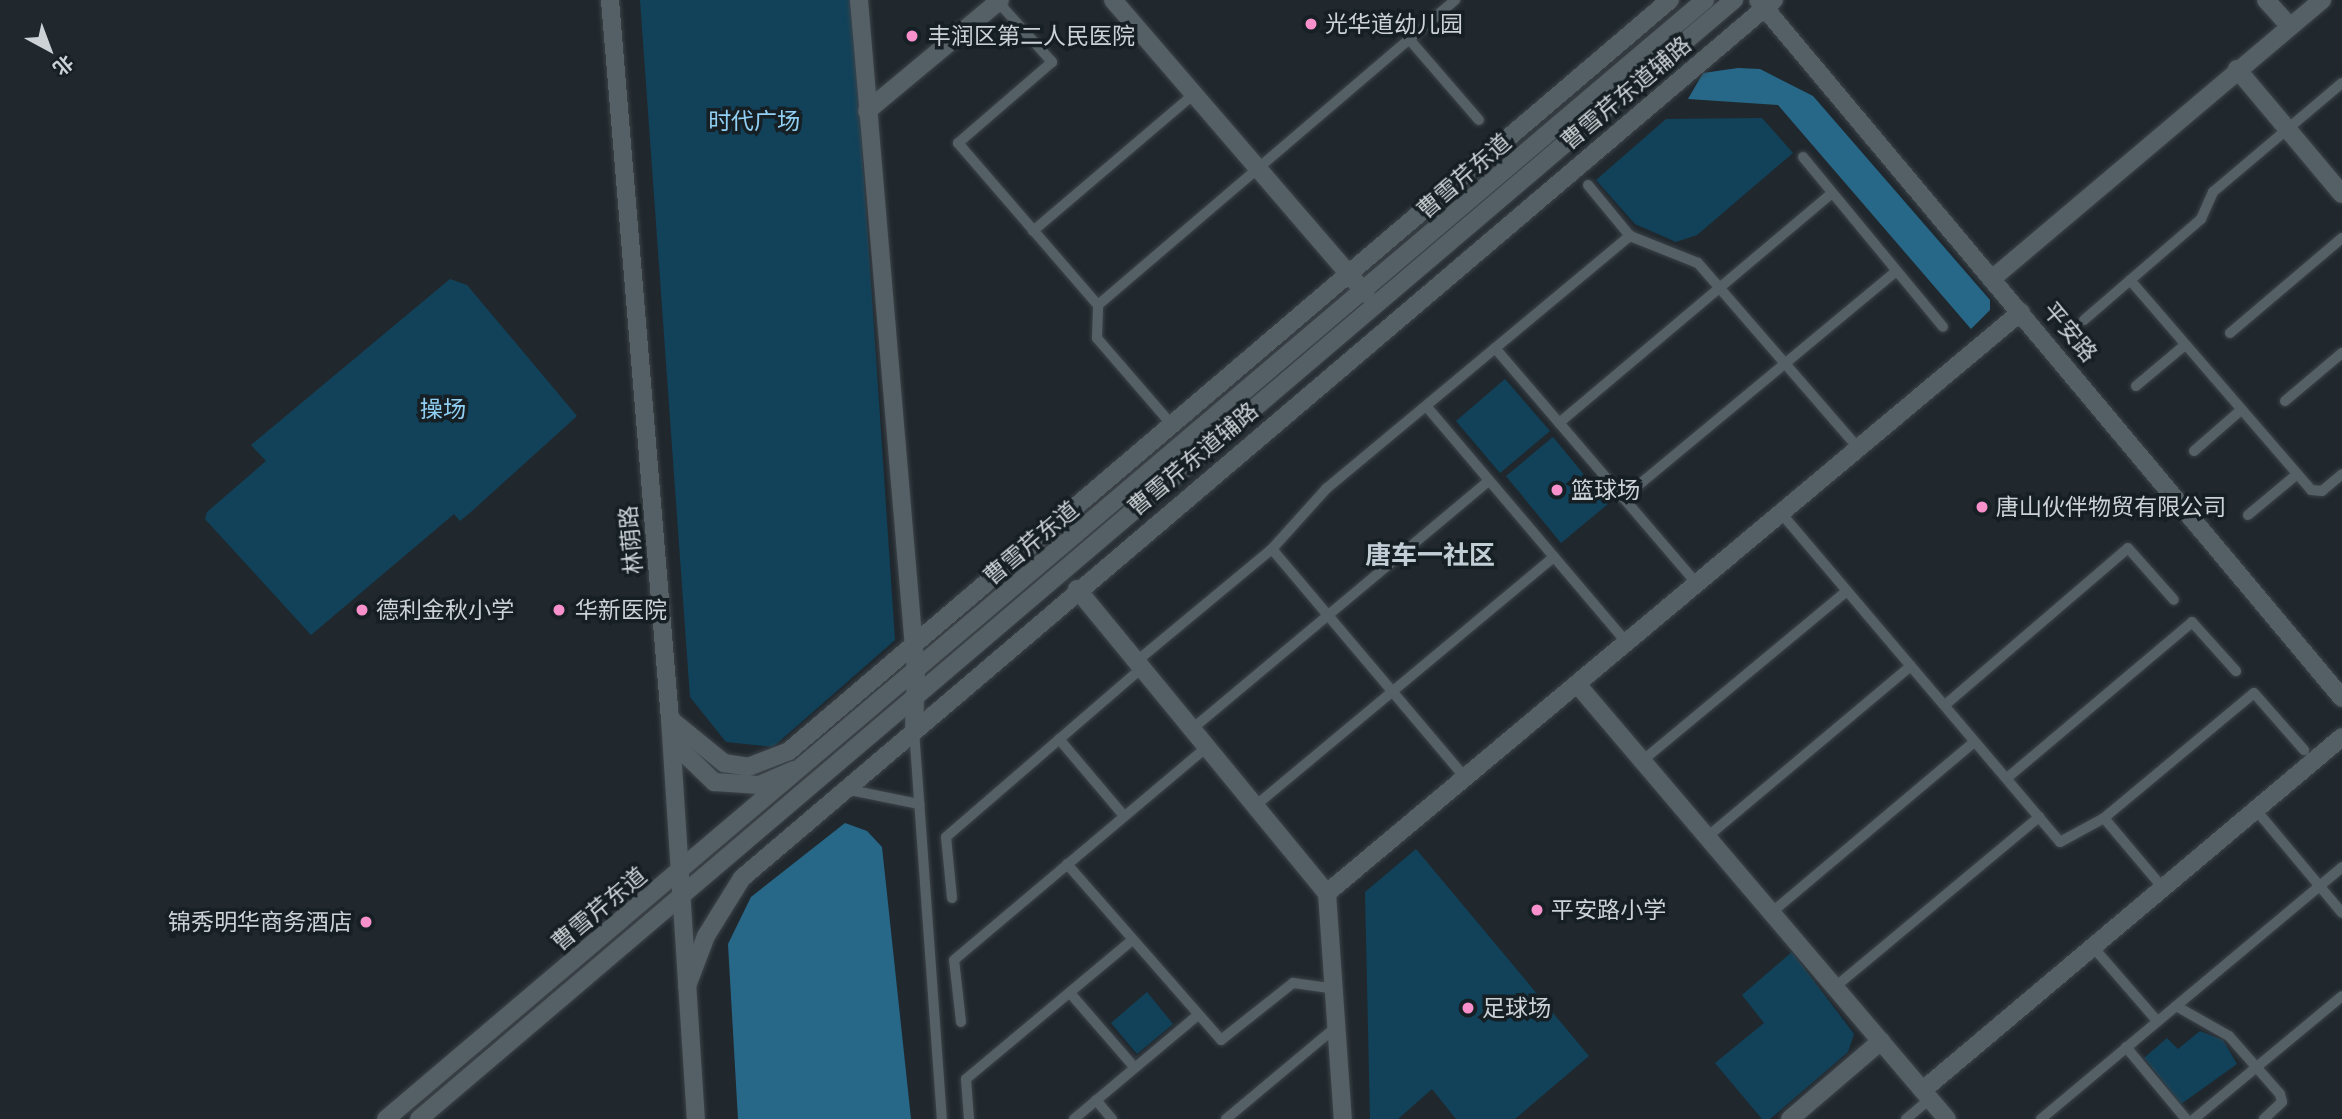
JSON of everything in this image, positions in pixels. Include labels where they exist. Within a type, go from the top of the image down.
[{"type":"street","name":"林荫路","points":[[610,0],[670,719],[677,876],[696,1119]]},
{"type":"street","points":[[859,0],[918,694],[914,730]]},
{"type":"street","points":[[1114,0],[1366,293]]},
{"type":"street","name":"曹雪芹东道辅路","points":[[670,719],[724,763],[768,762],[914,644],[1670,0]]},
{"type":"street","name":"曹雪芹东道","points":[[386,1119],[1366,293],[1705,0]]},
{"type":"street","name":"曹雪芹东道","points":[[419,1119],[679,901],[918,694],[1734,0]]},
{"type":"street","points":[[2266,0],[2290,27]]},
{"type":"street","points":[[1993,278],[2237,69],[2322,0]]},
{"type":"street","points":[[867,111],[999,1]]},
{"type":"street","name":"曹雪芹东道辅路","points":[[686,989],[706,936],[742,877],[841,789],[914,730],[1766,3]]},
{"type":"street","name":"平安路","points":[[1766,3],[2342,698]]},
{"type":"street","points":[[2237,69],[2342,194]]},
{"type":"street","points":[[1327,893],[2021,312]]},
{"type":"street","points":[[1077,589],[1327,893],[1338,989],[1343,1119]]},
{"type":"street","points":[[1577,684],[1947,1119]]},
{"type":"street","points":[[670,719],[682,751],[714,782],[759,785],[808,764]]},
{"type":"street","points":[[1926,1094],[2093,947],[2342,737]]},
{"type":"street","points":[[1790,1119],[1881,1041]]},
{"type":"lane","points":[[1098,305],[1455,0]]},
{"type":"lane","points":[[999,1],[1052,62],[957,143],[1098,305],[1097,338],[1172,425]]},
{"type":"lane","points":[[1409,39],[1479,120]]},
{"type":"lane","points":[[2084,320],[2201,219],[2213,192],[2342,83]]},
{"type":"lane","points":[[1033,231],[1194,94]]},
{"type":"lane","points":[[1803,157],[1943,327]]},
{"type":"lane","points":[[1588,185],[1630,236],[1688,255],[1719,287],[1858,448]]},
{"type":"lane","points":[[1559,423],[1832,193]]},
{"type":"lane","points":[[951,898],[946,837],[1059,740],[1139,665],[1272,549],[1326,489],[1630,236]]},
{"type":"lane","points":[[2230,333],[2342,238]]},
{"type":"lane","points":[[1623,498],[1896,271]]},
{"type":"lane","points":[[2130,280],[2311,490],[2322,491],[2342,474]]},
{"type":"lane","points":[[2136,386],[2185,345]]},
{"type":"lane","points":[[1495,348],[1696,584]]},
{"type":"lane","points":[[2285,401],[2342,353]]},
{"type":"lane","points":[[1427,407],[1626,642]]},
{"type":"lane","points":[[2194,451],[2241,410]]},
{"type":"lane","points":[[2248,515],[2296,475]]},
{"type":"lane","points":[[1192,729],[1489,481]]},
{"type":"lane","points":[[1781,513],[2060,842],[2104,818],[2254,693],[2304,750]]},
{"type":"lane","points":[[1945,705],[2128,548],[2174,600]]},
{"type":"lane","points":[[1272,549],[1465,777]]},
{"type":"lane","points":[[1255,806],[1554,557]]},
{"type":"lane","points":[[1642,761],[1847,591]]},
{"type":"lane","points":[[2007,778],[2192,622],[2235,671]]},
{"type":"lane","points":[[1707,837],[1911,666]]},
{"type":"lane","points":[[914,730],[942,1119]]},
{"type":"lane","points":[[1059,740],[1124,816]]},
{"type":"lane","points":[[1772,913],[1974,742]]},
{"type":"lane","points":[[961,1022],[954,960],[1207,747]]},
{"type":"lane","points":[[841,789],[919,804]]},
{"type":"lane","points":[[2256,810],[2342,913]]},
{"type":"lane","points":[[1835,987],[2039,817]]},
{"type":"lane","points":[[2104,818],[2163,888]]},
{"type":"lane","points":[[1068,864],[1221,1040],[1293,983],[1338,989]]},
{"type":"lane","points":[[2040,1119],[2342,867]]},
{"type":"lane","points":[[969,1119],[966,1079],[1132,940]]},
{"type":"lane","points":[[2093,947],[2157,1021]]},
{"type":"lane","points":[[1070,993],[1135,1068]]},
{"type":"lane","points":[[2194,1119],[2342,996]]},
{"type":"lane","points":[[2176,1006],[2229,1036],[2257,1067],[2282,1102],[2264,1119]]},
{"type":"lane","points":[[1074,1119],[1198,1015]]},
{"type":"lane","points":[[1226,1119],[1339,1024]]},
{"type":"lane","points":[[2126,1047],[2186,1119]]},
{"type":"lane","points":[[1906,1119],[1926,1094]]},
{"type":"lane","points":[[1096,1100],[1112,1119]]},
{"type":"green space","name":"时代广场","points":[[640,0],[852,0],[895,640],[773,747],[726,742],[690,697]]},
{"type":"green space","points":[[1762,118],[1793,153],[1697,235],[1676,242],[1635,224],[1596,180],[1666,119]]},
{"type":"green space","name":"操场","points":[[450,279],[467,285],[577,416],[460,521],[454,514],[311,635],[205,519],[207,512],[266,461],[251,445]]},
{"type":"green space","points":[[1505,379],[1550,431],[1500,473],[1456,421]]},
{"type":"green space","name":"篮球场","points":[[1553,437],[1608,504],[1561,543],[1506,476]]},
{"type":"green space","points":[[1416,849],[1589,1056],[1515,1119],[1456,1119],[1432,1089],[1398,1119],[1370,1119],[1365,892]]},
{"type":"green space","points":[[1792,952],[1854,1034],[1848,1052],[1770,1119],[1762,1119],[1715,1063],[1764,1023],[1742,995]]},
{"type":"green space","points":[[1147,992],[1173,1024],[1137,1054],[1111,1023]]},
{"type":"green space","points":[[2200,1031],[2223,1040],[2237,1064],[2181,1104],[2144,1058],[2167,1038],[2178,1049]]},
{"type":"shaded area","points":[[1738,68],[1760,69],[1813,96],[1990,300],[1990,310],[1971,329],[1778,105],[1688,99],[1703,73]]},
{"type":"shaded area","points":[[845,823],[867,831],[882,847],[911,1119],[738,1119],[728,944],[751,897]]},
{"type":"place","name":"光华道幼儿园","points":[[1311,24]]},
{"type":"place","name":"丰润区第二人民医院","points":[[912,36]]},
{"type":"place","name":"篮球场","points":[[1557,490]]},
{"type":"place","name":"唐山伙伴物贸有限公司","points":[[1982,507]]},
{"type":"place","name":"德利金秋小学","points":[[362,610]]},
{"type":"place","name":"华新医院","points":[[559,610]]},
{"type":"place","name":"平安路小学","points":[[1537,910]]},
{"type":"place","name":"锦秀明华商务酒店","points":[[366,922]]},
{"type":"place","name":"足球场","points":[[1468,1008]]},
{"type":"district","name":"唐车一社区","points":[[1430,556]]}]
